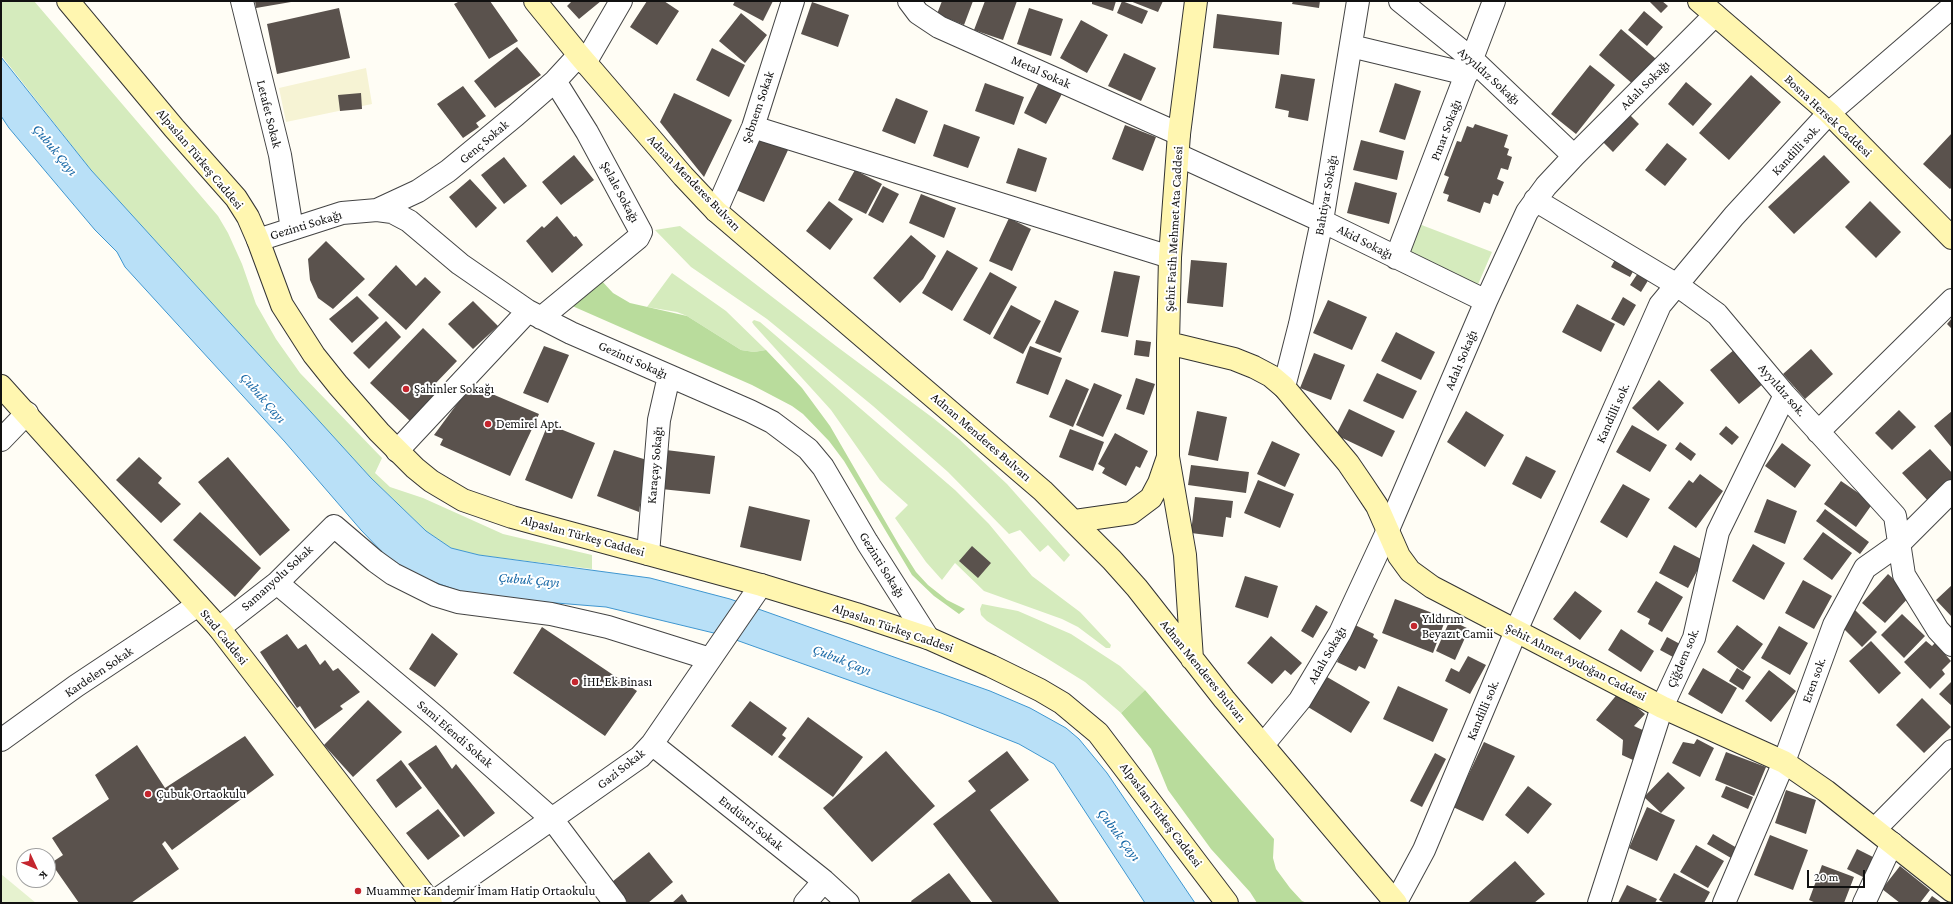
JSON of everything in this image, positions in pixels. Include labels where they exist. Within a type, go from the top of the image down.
[{"type":"main road","name":"Alpaslan Türkeş Caddesi","points":[[68,1],[174,128],[236,198],[248,217],[258,240],[282,306],[338,385],[397,451],[431,481],[463,500],[512,517],[648,554],[755,594],[856,614],[928,638],[1034,687],[1062,703],[1081,717],[1098,733],[1228,903]]},
{"type":"main road","name":"Adnan Menderes Bulvarı","points":[[535,1],[582,59],[683,176],[716,210],[1038,486],[1075,521],[1137,588],[1192,659],[1263,746],[1396,903]]},
{"type":"main road","name":"Şehit Fatih Mehmet Ata Caddesi","points":[[1192,659],[1185,555],[1168,457],[1168,343],[1170,257],[1179,134],[1196,1]]},
{"type":"main road","name":"Bosna Hersek Caddesi","points":[[1699,1],[1829,114],[1952,238]]},
{"type":"main road","name":"Şehit Ahmet Aydoğan Caddesi","points":[[1168,343],[1234,359],[1271,376],[1284,387],[1348,463],[1377,506],[1398,556],[1410,571],[1432,587],[1662,706],[1784,762],[1875,829],[1952,891]]},
{"type":"main road","name":"Stad Caddesi","points":[[1,386],[27,413],[219,628],[432,903]]},
{"type":"main road","name":"Şehit Fatih Mehmet Ata Caddesi","points":[[1075,521],[1131,513],[1150,498],[1159,483],[1168,457]]},
{"type":"street","name":"Letafet Sokak","points":[[242,1],[280,155],[292,229]]},
{"type":"street","name":"Genç Sokak","points":[[377,210],[418,191],[476,150],[582,59],[621,1]]},
{"type":"street","name":"Şebnem Sokak","points":[[716,210],[753,127],[793,1]]},
{"type":"street","name":"Metal Sokak","points":[[909,1],[918,13],[939,27],[1179,134]]},
{"type":"street","name":"Bahtiyar Sokağı","points":[[1284,387],[1300,324],[1322,221],[1358,1]]},
{"type":"street","name":"Ayyıldız Sokağı","points":[[1400,1],[1470,67],[1574,156]]},
{"type":"street","name":"Pınar Sokağı","points":[[1396,258],[1494,1]]},
{"type":"street","name":"Kandilli sok.","points":[[1396,903],[1424,850],[1516,631],[1660,305],[1734,216],[1829,114],[1952,7]]},
{"type":"street","name":"Adalı Sokağı","points":[[1263,746],[1300,700],[1340,633],[1387,532],[1520,225],[1535,200],[1574,156],[1715,15]]},
{"type":"street","points":[[1351,46],[1470,67]]},
{"type":"street","name":"Şelale Sokağı","points":[[397,451],[534,314],[638,238],[641,232],[588,132],[555,81]]},
{"type":"street","points":[[753,127],[1170,257]]},
{"type":"street","name":"Akid Sokağı","points":[[1178,155],[1322,221],[1486,301]]},
{"type":"street","name":"Ayyıldız sok.","points":[[1535,200],[1678,285],[1717,314],[1785,395],[1895,516],[1904,575],[1938,630],[1952,645]]},
{"type":"street","name":"Gezinti Sokağı","points":[[258,240],[342,213],[377,210],[392,212],[409,222],[460,264],[534,314],[669,376],[750,410],[772,422],[808,449],[823,467],[867,542],[928,638]]},
{"type":"street","points":[[1818,432],[1952,300]]},
{"type":"street","name":"Karaçay Sokağı","points":[[648,554],[659,420],[669,376]]},
{"type":"street","name":"Çiğdem sok.","points":[[1599,903],[1662,706],[1694,638],[1718,532],[1785,395]]},
{"type":"street","points":[[1,440],[27,413]]},
{"type":"street","name":"Eren sok.","points":[[1724,903],[1784,762],[1834,625],[1865,568],[1899,544],[1952,491]]},
{"type":"street","name":"Samanyolu Sokak","points":[[219,628],[276,583],[334,526],[393,574],[435,595],[458,602],[551,614],[608,627],[710,659]]},
{"type":"street","name":"Sami Efendi Sokak","points":[[276,583],[436,717],[552,819],[614,903]]},
{"type":"street","name":"Gazi Sokak","points":[[432,903],[640,757],[652,744],[755,594]]},
{"type":"street","name":"Kardelen Sokak","points":[[1,740],[76,686],[198,605]]},
{"type":"street","name":"Endüstri Sokak","points":[[652,744],[824,881],[848,903]]},
{"type":"street","points":[[1875,829],[1952,751]]},
{"type":"street","points":[[1864,903],[1892,843]]},
{"type":"street","points":[[805,903],[824,881]]},
{"type":"shaded area","points":[[366,68],[372,104],[286,122],[279,88]]},
{"type":"green space","points":[[1,1],[34,1],[218,216],[228,233],[242,264],[256,304],[276,339],[300,373],[382,458],[375,473],[390,487],[423,498],[503,534],[592,555],[592,569],[479,555],[451,548],[426,531],[371,478],[91,170],[1,55]]},
{"type":"green space","points":[[1419,224],[1492,252],[1476,289],[1407,254]]},
{"type":"green space","points":[[680,226],[959,439],[1007,484],[1070,555],[1064,562],[1048,545],[1040,552],[1020,530],[1009,534],[948,472],[873,406],[767,319],[691,267],[655,230]]},
{"type":"green space","points":[[672,273],[726,311],[766,350],[754,352],[741,350],[687,316],[677,312],[647,307]]},
{"type":"green space","points":[[600,279],[613,293],[630,303],[687,316],[741,350],[754,352],[766,350],[802,388],[830,426],[916,572],[928,585],[947,600],[965,609],[959,614],[934,596],[912,575],[844,461],[829,441],[803,414],[792,406],[752,385],[570,305]]},
{"type":"green space","points":[[754,320],[760,322],[955,490],[989,524],[1032,576],[1080,612],[1111,645],[1110,648],[1106,648],[1078,627],[1062,619],[984,591],[955,563],[942,580],[926,562],[895,518],[908,505],[880,480],[831,410],[754,325],[752,322]]},
{"type":"green space","points":[[982,604],[1018,611],[1071,634],[1120,666],[1145,690],[1121,713],[1085,682],[987,621],[981,615],[980,609]]},
{"type":"green space","points":[[1145,690],[1274,839],[1273,858],[1276,869],[1290,888],[1302,901],[1307,903],[1257,903],[1250,892],[1211,849],[1168,790],[1151,749],[1121,713]]},
{"type":"green space","points":[[1,874],[16,888],[36,903],[1,903]]},
{"type":"water","name":"Çubuk Çayı","points":[[1,57],[91,170],[371,478],[426,531],[451,548],[479,555],[650,578],[730,599],[990,691],[1030,708],[1066,728],[1079,739],[1107,773],[1195,903],[1145,903],[1054,764],[1019,744],[941,713],[722,635],[606,607],[519,600],[462,592],[409,571],[385,555],[361,530],[285,442],[125,267],[117,252],[95,230],[9,128],[1,116]]},
{"type":"building","points":[[255,1],[291,1],[291,2],[256,8]]},
{"type":"building","points":[[460,1],[490,1],[518,41],[489,59],[454,4]]},
{"type":"building","points":[[572,1],[601,1],[579,19],[567,6]]},
{"type":"building","points":[[647,1],[664,1],[679,11],[657,45],[630,27]]},
{"type":"building","points":[[735,1],[773,1],[763,21],[733,5]]},
{"type":"building","points":[[942,1],[973,1],[964,25],[937,14]]},
{"type":"building","points":[[985,1],[1017,1],[1003,40],[974,30]]},
{"type":"building","points":[[1092,1],[1116,1],[1113,11],[1092,4]]},
{"type":"building","points":[[1122,1],[1148,11],[1142,24],[1117,13]]},
{"type":"building","points":[[1130,1],[1163,1],[1158,12]]},
{"type":"building","points":[[1293,1],[1320,1],[1319,8],[1292,4]]},
{"type":"building","points":[[1649,1],[1662,1],[1668,6],[1661,13]]},
{"type":"building","points":[[812,2],[849,15],[838,47],[801,34]]},
{"type":"building","points":[[339,8],[350,58],[277,74],[267,24]]},
{"type":"building","points":[[1029,8],[1063,19],[1051,56],[1017,44]]},
{"type":"building","points":[[1644,11],[1663,27],[1647,46],[1628,30]]},
{"type":"building","points":[[741,13],[767,35],[745,63],[719,41]]},
{"type":"building","points":[[1217,14],[1282,22],[1279,55],[1213,48]]},
{"type":"building","points":[[1081,20],[1108,35],[1087,73],[1060,58]]},
{"type":"building","points":[[1621,29],[1656,59],[1634,85],[1599,55]]},
{"type":"building","points":[[517,47],[541,75],[495,108],[474,81]]},
{"type":"building","points":[[712,48],[745,65],[729,97],[696,80]]},
{"type":"building","points":[[1124,53],[1156,68],[1141,101],[1108,86]]},
{"type":"building","points":[[1590,65],[1615,85],[1576,134],[1551,114]]},
{"type":"building","points":[[1281,74],[1315,79],[1308,121],[1288,117],[1289,111],[1275,108]]},
{"type":"building","points":[[1751,75],[1781,102],[1729,160],[1699,133]]},
{"type":"building","points":[[1042,76],[1065,88],[1046,124],[1024,113]]},
{"type":"building","points":[[1686,82],[1712,104],[1693,126],[1668,104]]},
{"type":"building","points":[[985,83],[1024,97],[1014,125],[975,111]]},
{"type":"building","points":[[1395,83],[1421,91],[1405,140],[1379,132]]},
{"type":"building","points":[[463,86],[486,116],[476,123],[479,127],[463,138],[437,104]]},
{"type":"building","points":[[361,93],[362,109],[340,111],[338,95]]},
{"type":"building","points":[[674,93],[732,120],[704,177],[660,122]]},
{"type":"building","points":[[896,98],[928,111],[915,144],[882,131]]},
{"type":"building","points":[[1630,115],[1639,124],[1613,152],[1603,142]]},
{"type":"building","points":[[944,124],[980,137],[968,168],[933,156]]},
{"type":"building","points":[[1475,124],[1508,135],[1504,147],[1509,149],[1507,155],[1512,157],[1508,170],[1501,168],[1497,179],[1504,182],[1498,196],[1493,194],[1490,204],[1484,202],[1480,213],[1447,201],[1449,195],[1443,193],[1449,177],[1444,175],[1457,141],[1461,142],[1467,126],[1473,128]]},
{"type":"building","points":[[1125,125],[1156,137],[1143,171],[1112,159]]},
{"type":"building","points":[[1952,133],[1952,187],[1950,189],[1923,164]]},
{"type":"building","points":[[759,137],[788,150],[764,202],[736,190]]},
{"type":"building","points":[[1361,140],[1404,151],[1397,180],[1353,170]]},
{"type":"building","points":[[1667,143],[1687,159],[1665,186],[1645,170]]},
{"type":"building","points":[[1018,148],[1047,158],[1036,192],[1006,183]]},
{"type":"building","points":[[574,155],[594,180],[561,205],[542,182]]},
{"type":"building","points":[[1824,155],[1850,182],[1794,234],[1768,207]]},
{"type":"building","points":[[504,157],[527,186],[504,204],[481,175]]},
{"type":"building","points":[[855,170],[882,184],[866,214],[838,200]]},
{"type":"building","points":[[470,179],[497,208],[476,228],[449,197]]},
{"type":"building","points":[[1355,182],[1397,193],[1389,224],[1347,213]]},
{"type":"building","points":[[883,186],[899,194],[883,223],[868,215]]},
{"type":"building","points":[[921,194],[956,208],[944,238],[909,223]]},
{"type":"building","points":[[829,201],[853,219],[830,250],[806,231]]},
{"type":"building","points":[[1870,201],[1901,232],[1876,258],[1845,227]]},
{"type":"building","points":[[557,216],[574,237],[576,236],[583,245],[552,273],[526,241],[542,226],[544,228]]},
{"type":"building","points":[[1009,218],[1031,229],[1012,271],[989,261]]},
{"type":"building","points":[[911,235],[936,256],[923,279],[900,303],[873,278]]},
{"type":"building","points":[[326,241],[365,279],[333,309],[318,298],[310,280],[308,259]]},
{"type":"building","points":[[947,250],[978,268],[952,311],[922,293]]},
{"type":"building","points":[[1617,256],[1636,266],[1630,277],[1611,267]]},
{"type":"building","points":[[1191,260],[1227,263],[1223,307],[1187,303]]},
{"type":"building","points":[[396,265],[416,286],[425,277],[441,292],[406,330],[368,295]]},
{"type":"building","points":[[1642,267],[1652,274],[1641,292],[1630,285]]},
{"type":"building","points":[[1114,271],[1140,276],[1128,337],[1101,332]]},
{"type":"building","points":[[990,272],[1017,287],[990,335],[963,320]]},
{"type":"building","points":[[357,296],[379,318],[352,343],[329,319]]},
{"type":"building","points":[[1623,297],[1636,305],[1624,326],[1611,319]]},
{"type":"building","points":[[1055,300],[1079,311],[1060,353],[1035,343]]},
{"type":"building","points":[[1328,300],[1367,317],[1352,350],[1313,333]]},
{"type":"building","points":[[473,301],[498,326],[473,349],[448,324]]},
{"type":"building","points":[[1577,304],[1615,324],[1601,352],[1562,332]]},
{"type":"building","points":[[1011,305],[1041,321],[1023,354],[993,338]]},
{"type":"building","points":[[1952,318],[1952,329],[1947,324]]},
{"type":"building","points":[[386,321],[401,337],[369,369],[353,353]]},
{"type":"building","points":[[423,328],[457,361],[433,386],[438,391],[410,421],[370,383]]},
{"type":"building","points":[[1396,332],[1435,352],[1421,380],[1381,361]]},
{"type":"building","points":[[1136,340],[1151,342],[1149,357],[1134,355]]},
{"type":"building","points":[[544,346],[569,355],[548,403],[523,393]]},
{"type":"building","points":[[1030,346],[1062,358],[1048,395],[1016,383]]},
{"type":"building","points":[[1735,349],[1764,383],[1739,404],[1710,370]]},
{"type":"building","points":[[1811,349],[1833,374],[1805,399],[1783,374]]},
{"type":"building","points":[[1314,353],[1345,365],[1331,400],[1300,388]]},
{"type":"building","points":[[1377,373],[1417,391],[1403,419],[1363,401]]},
{"type":"building","points":[[1136,378],[1155,384],[1144,415],[1126,409]]},
{"type":"building","points":[[1066,379],[1089,389],[1073,427],[1049,417]]},
{"type":"building","points":[[1659,380],[1684,403],[1658,431],[1632,408]]},
{"type":"building","points":[[1094,383],[1122,395],[1103,437],[1076,425]]},
{"type":"building","name":"Demirel Apt.","points":[[471,385],[539,414],[510,476],[440,445],[443,439],[434,435]]},
{"type":"building","points":[[1349,409],[1395,431],[1382,457],[1336,435]]},
{"type":"building","points":[[1899,410],[1916,427],[1892,450],[1875,433]]},
{"type":"building","points":[[1197,411],[1227,417],[1218,461],[1188,455]]},
{"type":"building","points":[[1466,411],[1504,435],[1485,467],[1447,442]]},
{"type":"building","points":[[1952,411],[1952,448],[1934,426]]},
{"type":"building","points":[[548,424],[595,443],[572,499],[525,480]]},
{"type":"building","points":[[1632,425],[1667,445],[1650,472],[1616,452]]},
{"type":"building","points":[[1726,426],[1739,437],[1732,445],[1719,434]]},
{"type":"building","points":[[1070,429],[1104,442],[1093,471],[1059,457]]},
{"type":"building","points":[[1115,433],[1148,451],[1140,468],[1136,466],[1126,486],[1102,473],[1105,468],[1098,464]]},
{"type":"building","points":[[1272,441],[1300,454],[1285,487],[1257,474]]},
{"type":"building","points":[[1680,442],[1696,454],[1691,461],[1675,449]]},
{"type":"building","points":[[1782,443],[1811,465],[1795,488],[1765,466]]},
{"type":"building","points":[[1930,449],[1952,473],[1952,483],[1930,503],[1902,473]]},
{"type":"building","points":[[614,450],[647,460],[639,512],[597,496]]},
{"type":"building","points":[[666,450],[715,456],[710,494],[661,489]]},
{"type":"building","points":[[1526,456],[1556,471],[1541,499],[1512,484]]},
{"type":"building","points":[[139,457],[162,478],[158,483],[181,504],[161,523],[116,480]]},
{"type":"building","points":[[228,457],[290,530],[260,556],[198,482]]},
{"type":"building","points":[[1191,465],[1249,472],[1246,493],[1188,485]]},
{"type":"building","points":[[1700,474],[1723,491],[1696,528],[1668,508],[1689,480],[1693,483]]},
{"type":"building","points":[[1258,480],[1294,494],[1280,528],[1244,513]]},
{"type":"building","points":[[1841,481],[1873,503],[1856,527],[1824,504]]},
{"type":"building","points":[[1623,484],[1650,499],[1627,538],[1600,522]]},
{"type":"building","points":[[1195,497],[1233,501],[1231,518],[1226,517],[1223,537],[1191,533]]},
{"type":"building","points":[[1767,499],[1797,511],[1785,544],[1754,532]]},
{"type":"building","points":[[749,506],[810,520],[801,561],[740,547]]},
{"type":"building","points":[[1825,509],[1869,542],[1860,554],[1816,521]]},
{"type":"building","points":[[200,512],[261,568],[235,597],[173,540]]},
{"type":"building","points":[[1823,532],[1852,553],[1832,580],[1803,559]]},
{"type":"building","points":[[1753,544],[1785,563],[1764,600],[1732,581]]},
{"type":"building","points":[[1674,545],[1703,560],[1688,588],[1659,573]]},
{"type":"building","points":[[972,546],[991,563],[978,578],[959,561]]},
{"type":"building","points":[[1888,574],[1911,595],[1885,623],[1862,603]]},
{"type":"building","points":[[1245,576],[1278,586],[1268,618],[1235,607]]},
{"type":"building","points":[[1803,580],[1832,596],[1814,629],[1785,613]]},
{"type":"building","points":[[1656,581],[1683,597],[1662,632],[1648,624],[1650,619],[1637,612]]},
{"type":"building","points":[[1952,585],[1952,617],[1936,600]]},
{"type":"building","points":[[1575,591],[1602,611],[1580,640],[1553,619]]},
{"type":"building","name":"Yıldırım Beyazıt Camii","points":[[1395,599],[1446,618],[1433,653],[1382,633]]},
{"type":"building","points":[[1316,605],[1328,612],[1313,638],[1301,631]]},
{"type":"building","points":[[1855,610],[1877,632],[1862,647],[1840,625]]},
{"type":"building","points":[[1902,614],[1925,636],[1904,658],[1881,635]]},
{"type":"building","points":[[1450,620],[1469,629],[1455,660],[1436,651]]},
{"type":"building","points":[[1355,625],[1374,634],[1373,637],[1378,640],[1365,669],[1359,666],[1356,671],[1337,662],[1341,654],[1337,653]]},
{"type":"building","points":[[1737,625],[1763,644],[1743,671],[1717,652]]},
{"type":"building","points":[[1779,626],[1808,643],[1790,675],[1761,658]]},
{"type":"building","name":"İHL Ek Binası","points":[[542,627],[637,691],[605,736],[513,673]]},
{"type":"building","points":[[1621,629],[1654,651],[1641,672],[1608,650]]},
{"type":"building","points":[[432,633],[458,654],[435,687],[409,669]]},
{"type":"building","points":[[287,634],[298,649],[306,644],[320,665],[325,660],[333,671],[338,668],[360,692],[340,706],[343,709],[315,729],[300,706],[297,708],[260,652]]},
{"type":"building","points":[[1271,636],[1302,663],[1291,675],[1285,670],[1272,684],[1247,663]]},
{"type":"building","points":[[1667,637],[1680,644],[1673,657],[1660,650]]},
{"type":"building","points":[[1871,641],[1901,673],[1879,694],[1849,661]]},
{"type":"building","points":[[1926,641],[1932,646],[1935,643],[1951,661],[1942,670],[1945,674],[1930,689],[1904,662]]},
{"type":"building","points":[[1468,656],[1486,665],[1470,694],[1445,681],[1451,668],[1459,672]]},
{"type":"building","points":[[1703,668],[1737,688],[1722,714],[1688,694]]},
{"type":"building","points":[[1737,668],[1751,677],[1743,690],[1729,681]]},
{"type":"building","points":[[1769,670],[1796,691],[1771,722],[1745,701]]},
{"type":"building","points":[[1327,677],[1370,702],[1351,733],[1308,707]]},
{"type":"building","points":[[1952,681],[1952,706],[1939,694]]},
{"type":"building","points":[[1398,686],[1448,709],[1433,742],[1383,719]]},
{"type":"building","points":[[1619,692],[1645,714],[1634,726],[1647,732],[1633,760],[1622,755],[1623,740],[1596,720]]},
{"type":"building","points":[[1922,698],[1951,727],[1924,753],[1896,725]]},
{"type":"building","points":[[368,700],[402,732],[353,777],[324,745]]},
{"type":"building","points":[[750,701],[787,728],[782,735],[786,738],[772,756],[731,726]]},
{"type":"building","points":[[808,717],[863,757],[833,797],[778,757]]},
{"type":"building","points":[[245,736],[274,775],[172,850],[165,841],[162,844],[179,869],[131,903],[79,903],[56,870],[56,860],[63,855],[52,838],[109,799],[95,775],[137,745],[165,788]]},
{"type":"building","points":[[1697,739],[1714,748],[1700,777],[1672,763],[1683,742],[1694,744]]},
{"type":"building","points":[[1484,742],[1515,756],[1483,821],[1453,807]]},
{"type":"building","points":[[436,745],[452,769],[456,764],[495,813],[464,837],[408,764]]},
{"type":"building","points":[[886,751],[935,806],[872,862],[823,808]]},
{"type":"building","points":[[1007,751],[1029,780],[990,810],[1060,903],[993,903],[933,824],[976,791],[968,781]]},
{"type":"building","points":[[1726,752],[1766,767],[1754,796],[1715,780]]},
{"type":"building","points":[[1435,753],[1446,759],[1422,807],[1410,801]]},
{"type":"building","points":[[401,760],[422,788],[396,808],[376,780]]},
{"type":"building","points":[[1668,772],[1685,788],[1661,813],[1644,797]]},
{"type":"building","points":[[1528,786],[1552,804],[1528,834],[1505,815]]},
{"type":"building","points":[[1726,786],[1753,797],[1748,809],[1721,797]]},
{"type":"building","points":[[1786,790],[1816,800],[1806,834],[1775,823]]},
{"type":"building","points":[[1647,807],[1675,820],[1657,861],[1629,848]]},
{"type":"building","points":[[438,809],[460,836],[428,860],[406,833]]},
{"type":"building","points":[[1713,834],[1737,848],[1731,858],[1707,844]]},
{"type":"building","points":[[1770,835],[1808,850],[1793,890],[1754,875]]},
{"type":"building","points":[[1696,845],[1724,861],[1708,888],[1680,872]]},
{"type":"building","points":[[1857,849],[1877,859],[1867,879],[1847,869]]},
{"type":"building","points":[[649,852],[673,882],[648,903],[628,903],[612,882]]},
{"type":"building","points":[[1515,861],[1545,894],[1534,903],[1468,903]]},
{"type":"building","points":[[1822,865],[1854,877],[1844,903],[1816,903],[1809,900]]},
{"type":"building","points":[[1900,866],[1930,890],[1920,903],[1900,903],[1882,889]]},
{"type":"building","points":[[949,873],[972,903],[912,903],[911,901]]},
{"type":"building","points":[[1674,873],[1710,892],[1704,903],[1665,903],[1659,900]]},
{"type":"building","points":[[1627,885],[1657,899],[1655,903],[1618,903]]},
{"type":"building","points":[[682,894],[688,903],[672,903]]},
{"type":"building","points":[[1932,896],[1942,903],[1927,903]]},
{"type":"place","name":"Şahinler Sokağı","points":[[406,389]]},
{"type":"place","name":"Demirel Apt.","points":[[488,424]]},
{"type":"place","name":"Yıldırım Beyazıt Camii","points":[[1414,626]]},
{"type":"place","name":"İHL Ek Binası","points":[[575,682]]},
{"type":"place","name":"Çubuk Ortaokulu","points":[[148,794]]},
{"type":"place","name":"Muammer Kandemir İmam Hatip Ortaokulu","points":[[358,891]]}]
